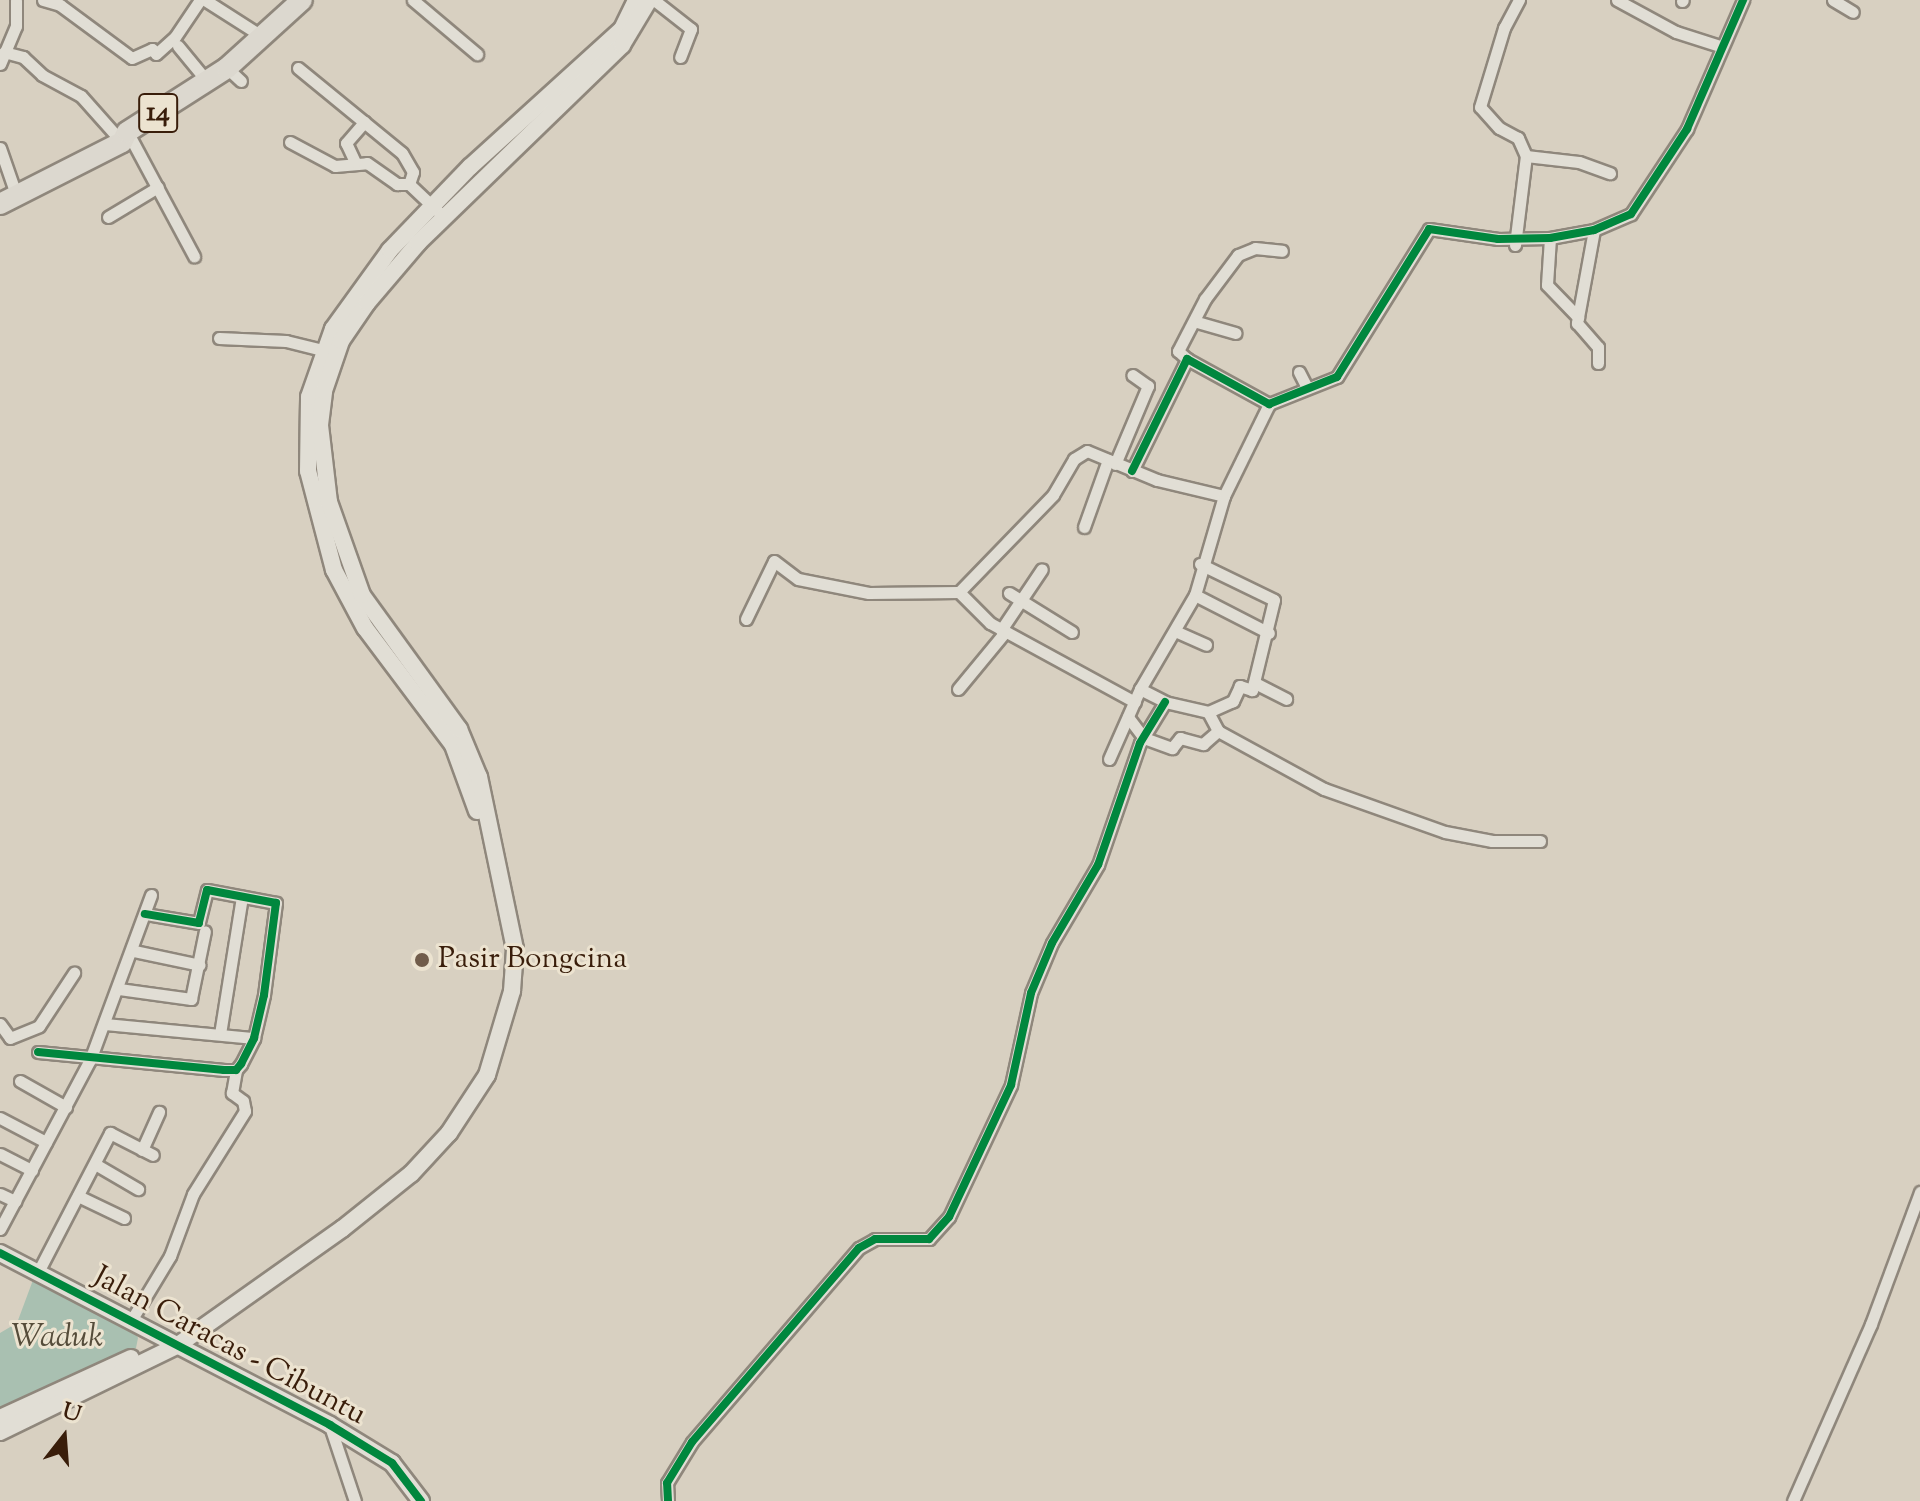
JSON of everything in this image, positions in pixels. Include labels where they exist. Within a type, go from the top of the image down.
[{"type":"highway","name":"14","points":[[8,200],[125,137],[206,80],[234,75],[263,37],[302,0]]},
{"type":"main road","points":[[0,1418],[174,1343],[278,1267],[403,1168],[442,1127],[464,1097],[492,1038],[505,975],[503,929],[476,807],[453,745],[365,628],[334,570],[306,449],[309,397],[322,350],[363,284],[432,204],[622,29],[636,0]]},
{"type":"main road","points":[[0,1432],[174,1343],[411,1174],[449,1133],[480,1088],[507,1016],[515,949],[479,777],[459,729],[398,652],[362,595],[329,502],[322,451],[324,391],[341,341],[367,303],[444,217],[622,45],[651,0]]},
{"type":"main road","name":"Jalan Caracas - Cibuntu","points":[[0,1253],[132,1319],[330,1425],[392,1463],[421,1501]]},
{"type":"street","points":[[0,64],[16,26],[16,0]]},
{"type":"street","points":[[43,0],[60,5],[132,58],[152,49],[156,54],[175,37],[202,0],[263,37]]},
{"type":"street","points":[[413,0],[477,54]]},
{"type":"street","points":[[651,0],[691,29],[680,57]]},
{"type":"street","points":[[1515,242],[1526,156],[1518,138],[1480,107],[1504,28],[1519,0]]},
{"type":"street","points":[[1617,0],[1676,32],[1720,46]]},
{"type":"street","points":[[1109,759],[1140,689],[1195,595],[1200,564],[1224,496],[1269,404],[1337,377],[1429,229],[1515,242],[1594,230],[1631,214],[1668,166],[1743,0]]},
{"type":"street","points":[[1833,0],[1853,12]]},
{"type":"street","points":[[178,46],[206,80]]},
{"type":"street","points":[[4,52],[23,57],[42,75],[81,96],[125,137],[158,187],[194,256]]},
{"type":"street","points":[[290,142],[335,166],[367,163],[402,187],[409,184],[413,172],[402,153],[298,68]]},
{"type":"street","points":[[355,162],[346,143],[364,122]]},
{"type":"street","points":[[0,148],[8,200]]},
{"type":"street","points":[[1526,156],[1579,162],[1610,173]]},
{"type":"street","points":[[409,184],[444,217]]},
{"type":"street","points":[[108,217],[158,187]]},
{"type":"street","points":[[1594,230],[1578,325],[1598,347],[1598,363]]},
{"type":"street","points":[[1550,238],[1547,285],[1578,317]]},
{"type":"street","points":[[1269,404],[1178,351],[1197,322],[1205,299],[1238,255],[1255,248],[1282,251]]},
{"type":"street","points":[[1197,322],[1235,333]]},
{"type":"street","points":[[219,338],[286,341],[322,350]]},
{"type":"street","points":[[1132,471],[1187,359]]},
{"type":"street","points":[[1299,372],[1307,388]]},
{"type":"street","points":[[1084,527],[1148,386],[1132,375]]},
{"type":"street","points":[[959,592],[1053,495],[1074,459],[1087,451],[1132,471],[1224,496]]},
{"type":"street","points":[[746,619],[774,561],[798,579],[869,593],[959,592],[1003,631],[1135,702]]},
{"type":"street","points":[[1140,689],[1165,702],[1208,712],[1233,701],[1240,686],[1252,690],[1269,633],[1273,597],[1200,564]]},
{"type":"street","points":[[958,689],[1003,631],[1042,569]]},
{"type":"street","points":[[1009,593],[1072,632]]},
{"type":"street","points":[[1195,595],[1269,633]]},
{"type":"street","points":[[1175,631],[1206,645]]},
{"type":"street","points":[[1255,683],[1286,699]]},
{"type":"street","points":[[668,1501],[667,1483],[692,1442],[859,1248],[875,1239],[929,1239],[949,1217],[1011,1085],[1040,972],[1072,902],[1098,865],[1144,738],[1165,702]]},
{"type":"street","points":[[1208,712],[1218,731],[1324,789],[1445,832],[1492,841],[1540,841]]},
{"type":"street","points":[[1128,717],[1144,738],[1172,748],[1180,738],[1203,744],[1218,731]]},
{"type":"street","points":[[132,1319],[167,1261],[193,1194],[245,1111],[243,1101],[232,1093],[236,1070],[254,1038],[276,903],[207,890],[199,923],[145,914]]},
{"type":"street","points":[[0,1229],[90,1060],[134,951],[151,895]]},
{"type":"street","points":[[220,1034],[242,897]]},
{"type":"street","points":[[119,989],[191,999],[205,931]]},
{"type":"street","points":[[134,951],[200,965]]},
{"type":"street","points":[[0,1024],[10,1038],[39,1026],[74,973]]},
{"type":"street","points":[[105,1024],[254,1038]]},
{"type":"street","points":[[38,1052],[90,1060],[236,1070]]},
{"type":"street","points":[[20,1081],[66,1107]]},
{"type":"street","points":[[37,1274],[110,1133],[148,1153],[159,1112]]},
{"type":"street","points":[[0,1118],[46,1142]]},
{"type":"street","points":[[0,1154],[32,1170]]},
{"type":"street","points":[[95,1164],[138,1189]]},
{"type":"street","points":[[1793,1501],[1871,1324],[1920,1192]]},
{"type":"street","points":[[0,1194],[15,1201]]},
{"type":"street","points":[[78,1196],[124,1218]]},
{"type":"street","points":[[330,1425],[355,1501]]},
{"type":"water","name":"Waduk","points":[[33,1280],[133,1327],[138,1338],[136,1348],[0,1412],[0,1333],[17,1323]]},
{"type":"cycle path","points":[[1132,471],[1187,359],[1269,404],[1337,377],[1429,229],[1498,239],[1550,238],[1594,230],[1631,214],[1687,129],[1743,0]]},
{"type":"cycle path","points":[[668,1501],[667,1483],[692,1442],[859,1248],[875,1239],[929,1239],[949,1217],[1011,1085],[1031,993],[1052,943],[1098,865],[1140,743],[1165,702]]},
{"type":"cycle path","points":[[38,1052],[224,1070],[236,1070],[241,1064],[254,1038],[264,995],[276,903],[207,890],[199,923],[145,914]]},
{"type":"cycle path","points":[[0,1253],[330,1425],[392,1463],[421,1501]]},
{"type":"place","name":"Pasir Bongcina","points":[[422,960]]}]
